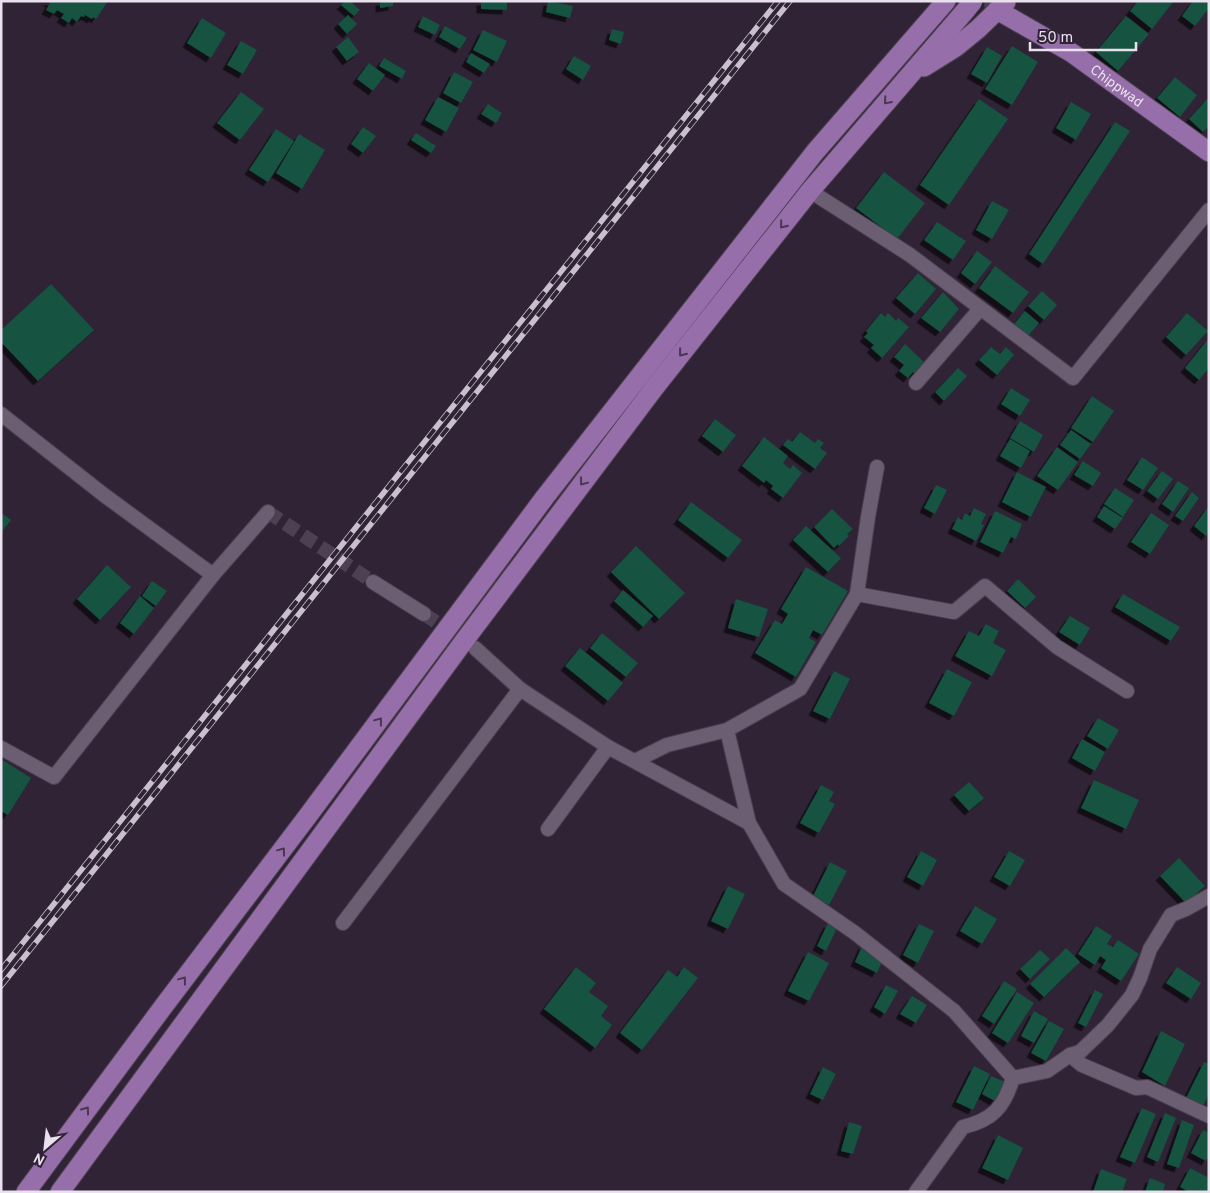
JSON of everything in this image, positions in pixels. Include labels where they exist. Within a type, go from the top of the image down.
[{"type":"main road","points":[[26,1192],[162,1007],[307,817],[545,497],[815,152],[946,1]]},
{"type":"main road","points":[[60,1192],[655,386],[810,191],[969,6]]},
{"type":"main road","points":[[906,79],[956,47],[1002,6]]},
{"type":"main road","name":"Chippwad","points":[[1002,6],[1072,53],[1209,152]]},
{"type":"main road","points":[[891,66],[906,79]]},
{"type":"street","points":[[810,191],[910,255],[1073,378],[1209,210]]},
{"type":"street","points":[[916,383],[980,308]]},
{"type":"street","points":[[1,414],[104,495],[213,575]]},
{"type":"street","points":[[635,761],[667,745],[727,730],[800,689],[857,594],[877,467]]},
{"type":"street","points":[[1,748],[54,777],[213,575],[268,512]]},
{"type":"street","points":[[372,582],[424,614]]},
{"type":"street","points":[[857,594],[954,612],[985,586],[1057,647],[1127,691]]},
{"type":"street","points":[[475,648],[520,689],[608,747],[749,823]]},
{"type":"street","points":[[343,923],[520,689]]},
{"type":"street","points":[[727,730],[749,823],[784,884],[855,933],[954,1011],[1013,1078]]},
{"type":"street","points":[[548,829],[608,747]]},
{"type":"street","points":[[1013,1078],[1047,1071],[1070,1055],[1080,1052],[1108,1025],[1132,995],[1150,949],[1171,915],[1209,896]]},
{"type":"street","points":[[1070,1055],[1082,1065],[1136,1088],[1147,1087],[1209,1116]]},
{"type":"street","points":[[916,1192],[962,1127],[980,1123],[1000,1108],[1013,1078]]},
{"type":"building","points":[[47,1],[108,1],[96,19],[85,15],[84,17],[81,16],[77,22],[72,18],[69,23],[61,18],[64,14],[57,10],[54,14],[46,10],[50,3]]},
{"type":"building","points":[[345,1],[350,1],[360,10],[354,16],[341,5]]},
{"type":"building","points":[[380,1],[393,1],[393,6],[380,8]]},
{"type":"building","points":[[481,1],[507,1],[507,10],[481,9]]},
{"type":"building","points":[[548,1],[573,6],[570,18],[546,12]]},
{"type":"building","points":[[1138,1],[1174,1],[1152,29],[1130,11]]},
{"type":"building","points":[[1193,1],[1209,1],[1209,8],[1195,26],[1182,16]]},
{"type":"building","points":[[348,15],[357,24],[347,34],[338,24]]},
{"type":"building","points":[[423,16],[440,25],[435,35],[418,27]]},
{"type":"building","points":[[1126,16],[1149,34],[1118,71],[1096,52]]},
{"type":"building","points":[[202,18],[226,33],[211,58],[187,43]]},
{"type":"building","points":[[445,26],[467,38],[460,49],[439,37]]},
{"type":"building","points":[[612,29],[624,32],[621,44],[609,40]]},
{"type":"building","points":[[483,30],[507,41],[497,62],[473,50]]},
{"type":"building","points":[[348,37],[359,52],[347,61],[336,47]]},
{"type":"building","points":[[241,41],[257,50],[243,74],[227,65]]},
{"type":"building","points":[[1012,46],[1038,62],[1012,105],[985,89]]},
{"type":"building","points":[[987,47],[1002,56],[987,83],[971,74]]},
{"type":"building","points":[[471,53],[490,64],[484,73],[466,62]]},
{"type":"building","points":[[574,56],[591,66],[583,80],[566,69]]},
{"type":"building","points":[[384,58],[406,71],[402,79],[379,66]]},
{"type":"building","points":[[369,63],[385,75],[373,91],[357,79]]},
{"type":"building","points":[[454,72],[473,82],[461,103],[443,93]]},
{"type":"building","points":[[1175,77],[1197,95],[1180,117],[1157,98]]},
{"type":"building","points":[[241,92],[264,109],[240,140],[217,123]]},
{"type":"building","points":[[438,97],[459,108],[446,132],[425,120]]},
{"type":"building","points":[[1209,97],[1209,126],[1203,132],[1189,119]]},
{"type":"building","points":[[979,99],[1008,119],[949,205],[920,185]]},
{"type":"building","points":[[1071,102],[1091,114],[1076,140],[1056,128]]},
{"type":"building","points":[[488,104],[502,113],[496,123],[481,114]]},
{"type":"building","points":[[1115,122],[1130,131],[1043,264],[1029,254]]},
{"type":"building","points":[[363,127],[376,136],[363,153],[351,144]]},
{"type":"building","points":[[276,129],[294,141],[268,182],[249,170]]},
{"type":"building","points":[[416,133],[436,146],[431,153],[411,140]]},
{"type":"building","points":[[299,134],[325,150],[302,189],[276,173]]},
{"type":"building","points":[[884,172],[925,203],[897,239],[856,208]]},
{"type":"building","points":[[992,201],[1009,210],[992,239],[976,230]]},
{"type":"building","points":[[937,222],[966,241],[953,260],[924,240]]},
{"type":"building","points":[[977,251],[992,262],[975,284],[961,273]]},
{"type":"building","points":[[995,266],[1029,292],[1013,313],[979,288]]},
{"type":"building","points":[[918,273],[936,289],[915,314],[896,298]]},
{"type":"building","points":[[51,284],[94,330],[38,381],[1,342],[1,330]]},
{"type":"building","points":[[1042,291],[1057,305],[1044,320],[1028,306]]},
{"type":"building","points":[[943,292],[959,309],[940,332],[921,318]]},
{"type":"building","points":[[1025,311],[1039,323],[1028,336],[1014,324]]},
{"type":"building","points":[[881,313],[885,317],[888,313],[896,321],[898,318],[909,327],[882,358],[871,348],[874,345],[864,337],[868,333],[866,331]]},
{"type":"building","points":[[1187,313],[1208,331],[1186,355],[1166,337]]},
{"type":"building","points":[[1209,338],[1209,368],[1199,380],[1185,368]]},
{"type":"building","points":[[905,344],[925,363],[915,374],[913,372],[908,378],[899,371],[904,365],[894,357]]},
{"type":"building","points":[[991,347],[1000,354],[1006,347],[1014,355],[997,375],[979,360]]},
{"type":"building","points":[[958,368],[967,376],[944,401],[935,392]]},
{"type":"building","points":[[1011,388],[1030,400],[1020,416],[1001,404]]},
{"type":"building","points":[[1092,396],[1114,411],[1093,442],[1071,428]]},
{"type":"building","points":[[715,419],[736,435],[723,452],[702,436]]},
{"type":"building","points":[[1020,421],[1043,435],[1034,452],[1010,438]]},
{"type":"building","points":[[1071,430],[1091,444],[1080,459],[1060,445]]},
{"type":"building","points":[[800,432],[815,443],[818,439],[824,443],[820,448],[827,453],[815,469],[783,445],[788,439],[792,442]]},
{"type":"building","points":[[764,437],[788,456],[783,463],[790,469],[793,465],[802,473],[783,498],[771,489],[773,486],[766,480],[764,483],[742,466]]},
{"type":"building","points":[[1010,439],[1030,451],[1021,468],[1000,456]]},
{"type":"building","points":[[1057,447],[1078,462],[1058,490],[1037,476]]},
{"type":"building","points":[[1142,457],[1158,468],[1143,490],[1127,480]]},
{"type":"building","points":[[1083,461],[1101,473],[1093,486],[1074,475]]},
{"type":"building","points":[[1162,471],[1173,479],[1158,499],[1147,491]]},
{"type":"building","points":[[1017,472],[1046,487],[1031,517],[1002,502]]},
{"type":"building","points":[[1178,481],[1189,488],[1173,512],[1162,504]]},
{"type":"building","points":[[936,485],[947,490],[935,514],[924,508]]},
{"type":"building","points":[[1115,488],[1134,500],[1123,517],[1104,504]]},
{"type":"building","points":[[1192,492],[1199,498],[1183,521],[1175,516]]},
{"type":"building","points":[[691,502],[742,540],[728,558],[678,520]]},
{"type":"building","points":[[1104,506],[1123,518],[1115,529],[1097,517]]},
{"type":"building","points":[[1209,506],[1209,533],[1206,536],[1194,526]]},
{"type":"building","points":[[974,508],[986,514],[981,524],[984,525],[976,541],[952,529],[958,517],[962,520],[965,513],[970,516]]},
{"type":"building","points":[[832,509],[853,529],[839,546],[838,544],[834,548],[814,527]]},
{"type":"building","points":[[995,511],[1022,524],[1016,539],[1011,537],[1003,553],[980,542]]},
{"type":"building","points":[[1151,513],[1169,525],[1150,554],[1131,542]]},
{"type":"building","points":[[3,514],[11,520],[1,533],[1,517]]},
{"type":"building","points":[[806,526],[841,558],[828,572],[793,540]]},
{"type":"building","points":[[636,546],[685,593],[659,619],[611,572]]},
{"type":"building","points":[[107,565],[131,587],[100,620],[77,599]]},
{"type":"building","points":[[806,567],[848,591],[822,635],[813,630],[809,638],[816,642],[796,677],[755,653],[775,620],[782,624],[788,614],[781,609]]},
{"type":"building","points":[[1018,579],[1036,597],[1025,608],[1007,591]]},
{"type":"building","points":[[152,581],[167,591],[156,606],[142,596]]},
{"type":"building","points":[[623,590],[653,616],[643,627],[614,601]]},
{"type":"building","points":[[1123,594],[1180,627],[1171,641],[1115,607]]},
{"type":"building","points":[[140,596],[154,608],[134,634],[120,623]]},
{"type":"building","points":[[736,599],[768,609],[759,637],[728,628]]},
{"type":"building","points":[[1070,616],[1090,628],[1080,645],[1059,632]]},
{"type":"building","points":[[986,624],[999,631],[993,643],[1006,650],[992,676],[955,656],[969,631],[979,636]]},
{"type":"building","points":[[602,633],[638,663],[626,677],[590,648]]},
{"type":"building","points":[[580,648],[623,683],[608,701],[565,666]]},
{"type":"building","points":[[947,669],[972,682],[954,716],[929,703]]},
{"type":"building","points":[[834,671],[850,679],[830,719],[813,711]]},
{"type":"building","points":[[1098,718],[1119,730],[1108,749],[1087,736]]},
{"type":"building","points":[[1082,739],[1105,752],[1095,771],[1072,758]]},
{"type":"building","points":[[1,759],[31,778],[8,815],[1,811]]},
{"type":"building","points":[[1094,780],[1139,800],[1126,829],[1081,808]]},
{"type":"building","points":[[969,782],[984,798],[969,811],[954,795]]},
{"type":"building","points":[[821,785],[834,792],[829,801],[835,804],[819,833],[800,823]]},
{"type":"building","points":[[921,851],[937,860],[923,886],[907,877]]},
{"type":"building","points":[[1009,851],[1025,860],[1010,886],[994,877]]},
{"type":"building","points":[[1179,858],[1205,886],[1186,903],[1160,876]]},
{"type":"building","points":[[830,862],[847,871],[829,905],[813,896]]},
{"type":"building","points":[[728,886],[745,894],[728,929],[711,921]]},
{"type":"building","points":[[975,906],[997,919],[982,944],[960,931]]},
{"type":"building","points":[[828,923],[837,928],[826,951],[817,946]]},
{"type":"building","points":[[919,924],[934,931],[918,963],[903,955]]},
{"type":"building","points":[[1096,926],[1112,936],[1107,944],[1113,947],[1118,940],[1139,954],[1121,981],[1101,968],[1106,960],[1100,956],[1095,965],[1078,954]]},
{"type":"building","points":[[863,944],[879,955],[877,959],[882,962],[877,973],[855,962]]},
{"type":"building","points":[[1066,948],[1080,962],[1044,997],[1030,984]]},
{"type":"building","points":[[1040,950],[1050,959],[1030,979],[1020,969]]},
{"type":"building","points":[[808,952],[829,963],[809,1001],[788,991]]},
{"type":"building","points":[[576,967],[596,983],[589,992],[608,1006],[601,1016],[612,1025],[595,1048],[544,1009]]},
{"type":"building","points":[[684,967],[698,978],[642,1050],[620,1033],[668,970],[677,977]]},
{"type":"building","points":[[1177,967],[1201,983],[1191,999],[1166,983]]},
{"type":"building","points":[[1004,981],[1017,989],[994,1024],[982,1016]]},
{"type":"building","points":[[886,985],[898,991],[885,1014],[874,1007]]},
{"type":"building","points":[[1095,990],[1103,994],[1086,1027],[1078,1023]]},
{"type":"building","points":[[1017,992],[1034,1003],[1008,1043],[992,1033]]},
{"type":"building","points":[[912,996],[927,1005],[916,1023],[900,1014]]},
{"type":"building","points":[[1034,1011],[1048,1019],[1034,1043],[1021,1036]]},
{"type":"building","points":[[1049,1021],[1064,1029],[1046,1061],[1031,1053]]},
{"type":"building","points":[[1161,1031],[1185,1044],[1165,1086],[1142,1072]]},
{"type":"building","points":[[1204,1062],[1209,1064],[1209,1094],[1203,1106],[1186,1098]]},
{"type":"building","points":[[974,1066],[990,1074],[973,1110],[956,1102]]},
{"type":"building","points":[[823,1067],[836,1074],[823,1100],[810,1094]]},
{"type":"building","points":[[991,1076],[1005,1082],[995,1101],[982,1094]]},
{"type":"building","points":[[1142,1108],[1156,1114],[1135,1163],[1120,1157]]},
{"type":"building","points":[[1165,1113],[1176,1118],[1158,1162],[1147,1157]]},
{"type":"building","points":[[1182,1120],[1194,1125],[1179,1168],[1167,1164]]},
{"type":"building","points":[[849,1122],[862,1126],[853,1154],[841,1151]]},
{"type":"building","points":[[1203,1130],[1209,1133],[1209,1156],[1206,1161],[1191,1153]]},
{"type":"building","points":[[998,1135],[1023,1148],[1008,1180],[982,1168]]},
{"type":"building","points":[[1190,1168],[1209,1178],[1209,1192],[1189,1192],[1180,1187]]},
{"type":"building","points":[[1101,1169],[1127,1179],[1122,1192],[1093,1192]]},
{"type":"building","points":[[1150,1178],[1165,1184],[1163,1192],[1145,1192]]},
{"type":"tunnel","points":[[959,1],[981,11],[997,10]]},
{"type":"tunnel","points":[[268,512],[373,582]]},
{"type":"tunnel","points":[[424,614],[454,634]]},
{"type":"railway","points":[[1,970],[778,1]]},
{"type":"railway","points":[[1,986],[790,1]]}]
